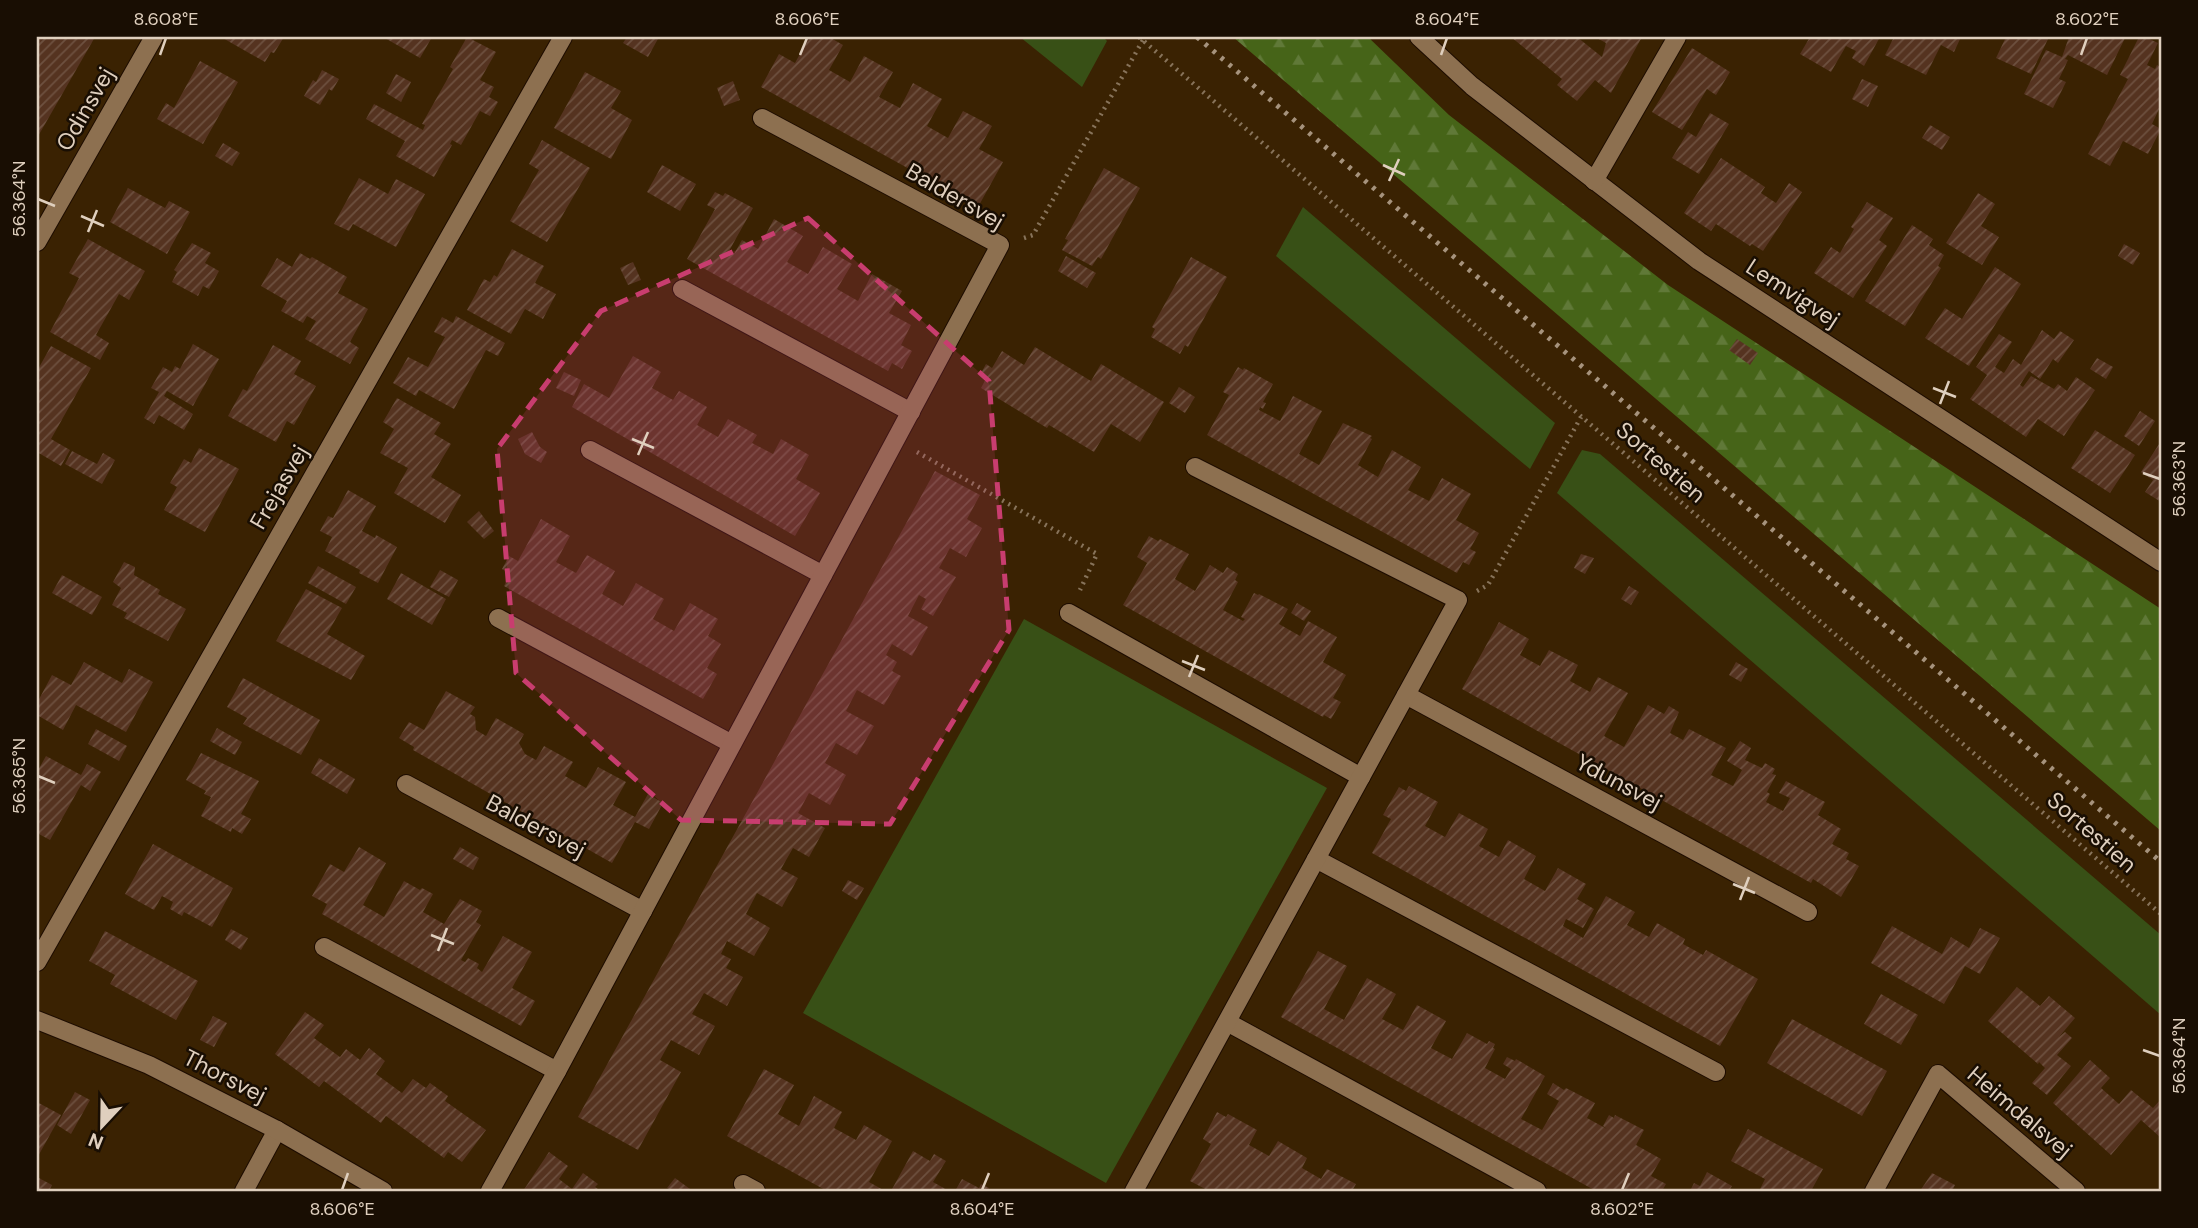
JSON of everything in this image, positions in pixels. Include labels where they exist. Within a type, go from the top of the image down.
[{"type":"street","name":"Odinsvej","points":[[37,242],[155,37]]},
{"type":"street","name":"Frejasvej","points":[[37,962],[564,37]]},
{"type":"street","name":"Lemvigvej","points":[[1419,37],[1472,86],[1699,261],[2161,562]]},
{"type":"street","points":[[1594,181],[1676,37]]},
{"type":"street","name":"Baldersvej","points":[[490,1191],[557,1072],[1000,246],[762,118]]},
{"type":"street","points":[[682,289],[911,412]]},
{"type":"street","points":[[590,450],[823,575]]},
{"type":"street","points":[[1139,1189],[1458,600],[1195,467]]},
{"type":"street","points":[[1069,613],[1361,777]]},
{"type":"street","points":[[498,618],[732,744]]},
{"type":"street","name":"Ydunsvej","points":[[1406,695],[1808,912]]},
{"type":"street","name":"Baldersvej","points":[[406,784],[643,911]]},
{"type":"street","points":[[1316,859],[1716,1072]]},
{"type":"street","points":[[324,947],[557,1072]]},
{"type":"street","name":"Thorsvej","points":[[37,1020],[149,1065],[277,1130],[383,1191]]},
{"type":"street","points":[[1227,1023],[1537,1191]]},
{"type":"street","name":"Heimdalsvej","points":[[1874,1191],[1938,1074],[2076,1191]]},
{"type":"street","points":[[244,1191],[277,1130]]},
{"type":"path","points":[[1000,246],[1033,235],[1141,38]]},
{"type":"path","name":"Sortestien","points":[[1141,38],[2161,914]]},
{"type":"path","points":[[1458,600],[1488,585],[1581,417]]},
{"type":"path","points":[[896,439],[1097,554],[1069,613]]},
{"type":"highlighted area","points":[[808,218],[989,381],[1009,630],[890,824],[681,820],[516,673],[497,449],[601,311]]},
{"type":"green space","points":[[1020,37],[1103,37],[1107,41],[1082,87]]},
{"type":"green space","points":[[1233,37],[1368,37],[1449,115],[1668,285],[2161,609],[2161,831]]},
{"type":"green space","points":[[1303,207],[1555,423],[1530,469],[1276,256]]},
{"type":"green space","points":[[1582,450],[1600,454],[2161,935],[2161,1015],[1557,493]]},
{"type":"green space","points":[[1024,619],[1327,788],[1106,1183],[803,1013]]},
{"type":"building","points":[[39,37],[95,37],[37,138],[37,41]]},
{"type":"building","points":[[221,37],[284,37],[265,62]]},
{"type":"building","points":[[383,37],[432,37],[420,58]]},
{"type":"building","points":[[467,37],[496,52],[480,80],[494,87],[489,97],[498,102],[490,116],[480,111],[461,145],[452,140],[452,145],[434,177],[396,156],[405,141],[366,119],[374,104],[423,130],[425,125],[422,124],[453,69],[450,67]]},
{"type":"building","points":[[627,37],[659,37],[648,57],[623,43]]},
{"type":"building","points":[[809,37],[829,37],[843,45],[829,70],[850,82],[864,56],[893,72],[879,97],[900,108],[913,83],[942,99],[927,126],[948,138],[963,111],[992,126],[979,149],[1003,162],[978,207],[761,87],[779,54],[795,63]]},
{"type":"building","points":[[1511,37],[1577,37],[1602,57],[1606,43],[1595,37],[1642,37],[1611,93],[1595,80],[1577,101],[1557,85],[1562,79]]},
{"type":"building","points":[[1810,37],[1880,37],[1864,66],[1852,58],[1856,51],[1846,46],[1831,72],[1800,54]]},
{"type":"building","points":[[1894,37],[1961,37],[1954,52],[1941,45],[1926,75],[1885,55]]},
{"type":"building","points":[[2006,37],[2049,37],[2031,74],[1996,58]]},
{"type":"building","points":[[2069,37],[2125,38],[2107,75],[2068,55],[2059,79],[2066,82],[2053,108],[2024,94],[2046,50],[2062,57]]},
{"type":"building","points":[[2139,37],[2158,43],[2147,65],[2155,69],[2157,65],[2161,67],[2161,105],[2152,124],[2161,129],[2148,154],[2123,141],[2110,166],[2088,154],[2128,79],[2120,75]]},
{"type":"building","points":[[1692,48],[1730,72],[1716,95],[1707,89],[1682,130],[1652,112]]},
{"type":"building","points":[[200,61],[238,82],[203,144],[157,119],[166,103],[174,108]]},
{"type":"building","points":[[322,70],[339,79],[332,91],[329,89],[320,105],[304,96]]},
{"type":"building","points":[[585,72],[621,91],[611,108],[632,120],[611,159],[554,128]]},
{"type":"building","points":[[396,74],[411,82],[401,102],[386,93]]},
{"type":"building","points":[[1862,79],[1878,86],[1868,107],[1852,99]]},
{"type":"building","points":[[733,81],[740,100],[724,106],[717,88]]},
{"type":"building","points":[[1710,113],[1729,124],[1699,174],[1672,158],[1688,132],[1696,137]]},
{"type":"building","points":[[1930,125],[1950,137],[1942,150],[1922,138]]},
{"type":"building","points":[[542,140],[590,168],[547,242],[510,221],[539,170],[529,164]]},
{"type":"building","points":[[223,143],[240,153],[232,166],[215,156]]},
{"type":"building","points":[[1721,158],[1765,187],[1761,193],[1776,203],[1789,183],[1802,192],[1763,251],[1752,244],[1750,246],[1716,224],[1711,231],[1684,213]]},
{"type":"building","points":[[662,165],[696,184],[680,211],[647,192]]},
{"type":"building","points":[[1104,168],[1140,188],[1101,259],[1098,257],[1092,266],[1062,250],[1068,240],[1065,239]]},
{"type":"building","points":[[359,178],[388,194],[396,179],[425,194],[396,247],[353,224],[349,231],[334,224]]},
{"type":"building","points":[[128,188],[165,208],[169,201],[190,212],[167,254],[110,222]]},
{"type":"building","points":[[715,192],[723,196],[725,193],[753,208],[729,251],[734,254],[742,240],[758,249],[774,219],[803,236],[787,262],[808,274],[823,247],[852,264],[837,289],[858,301],[872,274],[902,291],[889,313],[911,325],[901,345],[912,351],[902,369],[892,363],[888,371],[687,259],[715,209],[707,205]]},
{"type":"building","points":[[1978,193],[1995,204],[1981,226],[1999,237],[1982,265],[1946,243]]},
{"type":"building","points":[[1867,202],[1893,218],[1879,240],[1887,246],[1853,298],[1814,273],[1831,247],[1840,253],[1854,229],[1851,227]]},
{"type":"building","points":[[1912,225],[1933,239],[1929,245],[1944,255],[1938,266],[1941,268],[1905,326],[1865,301]]},
{"type":"building","points":[[88,239],[145,271],[129,300],[119,294],[96,335],[109,343],[100,360],[50,332],[79,278],[69,273]]},
{"type":"building","points":[[192,243],[211,253],[205,263],[219,271],[209,289],[203,286],[198,296],[172,282],[177,272],[174,270]]},
{"type":"building","points":[[2124,244],[2140,253],[2133,265],[2118,256]]},
{"type":"building","points":[[512,249],[544,266],[535,283],[556,294],[543,319],[525,309],[511,334],[467,310],[484,279],[490,282],[494,275],[497,277]]},
{"type":"building","points":[[300,253],[347,277],[338,293],[368,309],[350,342],[359,348],[350,364],[305,339],[316,321],[307,316],[303,323],[281,311],[287,301],[261,286],[277,258],[292,267]]},
{"type":"building","points":[[1066,256],[1096,273],[1087,288],[1058,271]]},
{"type":"building","points":[[1191,257],[1227,277],[1188,347],[1185,345],[1180,354],[1151,337],[1155,329],[1152,327]]},
{"type":"building","points":[[633,262],[641,280],[628,285],[620,268]]},
{"type":"building","points":[[1995,267],[2021,284],[1969,366],[1925,338],[1945,308],[1962,319]]},
{"type":"building","points":[[456,316],[505,343],[498,356],[486,350],[454,409],[419,390],[416,396],[393,383],[408,357],[428,367],[445,337],[434,332],[442,317],[453,323]]},
{"type":"building","points":[[2042,330],[2054,339],[2060,331],[2074,340],[2058,363],[2053,359],[2040,379],[2029,371],[2020,385],[2023,387],[2031,376],[2054,389],[2058,384],[2067,391],[2076,377],[2095,390],[2064,436],[2038,419],[2026,437],[1970,399],[1987,375],[1976,367],[1999,334],[2012,342],[1995,367],[2004,373],[2013,359],[2021,365]]},
{"type":"building","points":[[1737,339],[1758,353],[1750,365],[1729,350]]},
{"type":"building","points":[[193,344],[219,359],[193,406],[167,391],[164,396],[193,414],[184,430],[159,415],[154,424],[144,418],[159,392],[151,388],[163,367],[172,372],[175,366],[180,369]]},
{"type":"building","points":[[273,345],[301,361],[294,374],[316,386],[294,425],[287,421],[276,442],[228,416],[243,389],[247,391]]},
{"type":"building","points":[[51,346],[91,368],[51,439],[70,450],[61,466],[37,452],[37,371]]},
{"type":"building","points":[[1035,347],[1091,381],[1101,364],[1164,402],[1140,442],[1111,424],[1094,452],[1049,425],[1047,428],[981,388],[986,379],[980,375],[986,364],[992,368],[1002,351],[1024,365]]},
{"type":"building","points":[[633,356],[661,372],[652,388],[673,400],[679,391],[707,407],[697,425],[718,437],[728,419],[757,435],[752,443],[773,454],[781,439],[809,455],[796,479],[820,493],[795,536],[572,407],[584,384],[609,398]]},
{"type":"building","points":[[2097,358],[2113,367],[2106,379],[2090,369]]},
{"type":"building","points":[[1238,367],[1273,384],[1263,402],[1266,403],[1263,409],[1260,407],[1259,410],[1280,421],[1293,396],[1322,411],[1299,454],[1319,465],[1343,423],[1372,436],[1358,465],[1378,477],[1392,450],[1421,467],[1408,490],[1429,501],[1442,478],[1471,494],[1456,520],[1479,533],[1470,549],[1476,552],[1469,565],[1463,562],[1457,573],[1207,435],[1229,395],[1223,392]]},
{"type":"building","points":[[564,372],[581,380],[574,396],[556,388]]},
{"type":"building","points":[[1179,387],[1195,397],[1185,413],[1169,403]]},
{"type":"building","points":[[397,398],[441,423],[434,434],[451,444],[431,477],[461,495],[445,523],[394,493],[408,468],[380,453],[394,429],[383,422]]},
{"type":"building","points":[[2140,411],[2155,421],[2139,446],[2124,436]]},
{"type":"building","points":[[2095,430],[2135,455],[2110,493],[2071,468]]},
{"type":"building","points":[[532,432],[540,447],[547,452],[541,463],[525,454],[518,439]]},
{"type":"building","points":[[2161,441],[2161,502],[2145,492],[2153,480],[2141,472]]},
{"type":"building","points":[[199,448],[239,469],[205,532],[164,510],[177,487],[170,483],[184,459],[191,463]]},
{"type":"building","points":[[72,451],[97,464],[103,453],[115,460],[102,484],[65,464]]},
{"type":"building","points":[[935,471],[980,495],[967,519],[982,528],[966,557],[950,548],[939,568],[956,577],[933,616],[921,609],[926,599],[919,595],[908,616],[928,627],[912,656],[892,644],[886,655],[897,662],[892,671],[901,676],[884,705],[857,690],[846,711],[874,726],[857,755],[836,743],[825,763],[846,775],[830,805],[809,793],[798,813],[825,828],[809,857],[793,848],[781,869],[798,878],[782,907],[757,893],[746,914],[770,928],[754,956],[727,941],[721,954],[731,959],[726,968],[743,977],[727,1006],[704,993],[692,1014],[715,1026],[699,1055],[671,1040],[660,1060],[681,1072],[638,1150],[578,1117]]},
{"type":"building","points":[[348,490],[376,506],[362,531],[375,538],[376,535],[397,547],[378,583],[325,551],[332,537],[320,531],[328,516],[333,518]]},
{"type":"building","points":[[479,511],[494,531],[484,539],[467,522]]},
{"type":"building","points":[[541,519],[570,536],[556,562],[576,573],[587,555],[615,571],[602,594],[623,606],[636,583],[664,599],[653,619],[674,631],[690,603],[718,619],[708,636],[721,644],[707,668],[717,674],[703,699],[504,586],[510,574],[502,569],[509,556],[518,561]]},
{"type":"building","points":[[1149,536],[1189,554],[1175,579],[1195,591],[1210,565],[1223,573],[1227,567],[1238,574],[1235,580],[1238,582],[1223,610],[1243,621],[1245,619],[1241,617],[1254,593],[1288,609],[1279,624],[1300,636],[1308,621],[1337,637],[1323,662],[1346,675],[1333,698],[1341,702],[1331,719],[1123,605],[1147,563],[1137,557]]},
{"type":"building","points":[[1581,554],[1594,558],[1585,574],[1574,568]]},
{"type":"building","points":[[124,562],[135,567],[134,575],[160,590],[158,594],[186,609],[168,641],[124,618],[127,613],[112,605],[121,588],[113,582]]},
{"type":"building","points":[[318,566],[356,587],[346,604],[308,583]]},
{"type":"building","points":[[440,570],[458,580],[449,597],[430,587]]},
{"type":"building","points":[[401,573],[446,599],[432,625],[387,599]]},
{"type":"building","points":[[62,575],[102,597],[92,615],[52,593]]},
{"type":"building","points":[[1629,586],[1639,592],[1631,605],[1621,599]]},
{"type":"building","points":[[306,589],[342,608],[327,634],[365,656],[351,680],[276,641]]},
{"type":"building","points":[[1297,603],[1311,611],[1304,621],[1291,613]]},
{"type":"building","points":[[1499,622],[1529,639],[1520,655],[1540,666],[1549,650],[1578,665],[1570,681],[1590,692],[1598,677],[1628,693],[1604,736],[1624,747],[1648,705],[1664,714],[1669,706],[1679,712],[1670,733],[1683,740],[1689,729],[1726,748],[1711,775],[1733,786],[1742,770],[1727,761],[1740,741],[1751,748],[1745,760],[1762,768],[1765,763],[1775,769],[1772,774],[1776,775],[1767,792],[1770,794],[1766,802],[1783,811],[1790,798],[1779,793],[1786,781],[1825,802],[1818,815],[1841,829],[1832,844],[1849,853],[1846,859],[1859,866],[1841,897],[1813,879],[1811,883],[1462,689]]},
{"type":"building","points":[[84,662],[122,683],[129,669],[153,682],[126,732],[76,705],[63,730],[37,715],[37,703],[52,675],[71,685]]},
{"type":"building","points":[[1736,662],[1748,669],[1741,682],[1729,675]]},
{"type":"building","points":[[243,678],[320,720],[301,755],[243,724],[247,718],[227,707]]},
{"type":"building","points":[[446,691],[475,707],[470,714],[475,717],[476,730],[486,736],[496,718],[524,734],[519,743],[525,754],[536,760],[544,746],[573,762],[565,776],[586,788],[598,767],[626,782],[613,805],[635,817],[648,794],[663,803],[649,829],[635,822],[612,863],[413,750],[414,747],[399,738],[409,722],[424,730]]},
{"type":"building","points":[[217,728],[242,742],[235,755],[210,741]]},
{"type":"building","points":[[96,729],[127,746],[119,761],[88,744]]},
{"type":"building","points":[[201,753],[259,781],[241,814],[251,819],[242,834],[232,828],[231,832],[201,816],[211,797],[204,794],[206,791],[186,780]]},
{"type":"building","points":[[46,756],[81,775],[87,764],[101,772],[90,791],[81,785],[50,840],[37,833],[37,772]]},
{"type":"building","points":[[319,758],[355,779],[347,794],[311,773]]},
{"type":"building","points":[[1409,786],[1438,802],[1425,826],[1445,837],[1459,813],[1488,829],[1479,846],[1499,857],[1508,840],[1536,856],[1524,879],[1545,891],[1558,868],[1586,884],[1577,899],[1594,909],[1583,928],[1566,919],[1563,926],[1583,938],[1606,896],[1635,912],[1627,925],[1649,937],[1657,923],[1685,939],[1683,944],[1703,955],[1706,950],[1758,979],[1720,1046],[1372,853],[1391,819],[1383,815],[1399,787],[1406,791]]},
{"type":"building","points":[[153,844],[233,888],[212,927],[184,912],[182,916],[170,909],[173,902],[162,896],[154,910],[125,894]]},
{"type":"building","points":[[359,847],[386,863],[363,905],[384,917],[404,881],[433,894],[423,912],[444,924],[460,899],[482,911],[476,922],[481,925],[461,960],[465,962],[468,958],[479,964],[477,968],[482,972],[503,936],[532,952],[512,988],[535,1001],[521,1026],[322,914],[327,904],[312,896],[330,864],[344,872]]},
{"type":"building","points":[[460,847],[479,858],[473,870],[453,859]]},
{"type":"building","points":[[848,880],[864,888],[857,900],[842,891]]},
{"type":"building","points":[[1892,926],[1942,954],[1951,937],[1969,948],[1980,928],[2000,938],[1980,974],[1965,966],[1944,1004],[1871,963]]},
{"type":"building","points":[[231,929],[248,938],[241,950],[225,940]]},
{"type":"building","points":[[105,931],[198,981],[176,1020],[110,984],[115,975],[89,961]]},
{"type":"building","points":[[1318,951],[1347,966],[1324,1009],[1344,1020],[1367,978],[1396,994],[1382,1019],[1403,1030],[1417,1005],[1446,1021],[1431,1048],[1452,1059],[1467,1033],[1487,1044],[1489,1041],[1495,1044],[1485,1068],[1505,1079],[1511,1069],[1503,1064],[1507,1057],[1515,1061],[1516,1059],[1545,1076],[1521,1119],[1542,1130],[1559,1101],[1547,1094],[1553,1083],[1564,1090],[1566,1088],[1595,1103],[1587,1118],[1607,1129],[1603,1126],[1609,1115],[1614,1118],[1615,1115],[1644,1130],[1636,1145],[1661,1159],[1651,1176],[1666,1184],[1662,1191],[1596,1191],[1281,1017]]},
{"type":"building","points":[[2017,987],[2040,1006],[2049,996],[2075,1018],[2059,1037],[2065,1032],[2072,1038],[2057,1055],[2071,1066],[2047,1095],[2032,1083],[2045,1068],[1988,1021]]},
{"type":"building","points":[[1881,994],[1918,1015],[1901,1045],[1864,1024]]},
{"type":"building","points":[[305,1012],[324,1025],[314,1038],[340,1057],[346,1049],[360,1060],[369,1048],[385,1061],[376,1074],[402,1093],[413,1079],[426,1088],[430,1083],[448,1096],[445,1101],[486,1130],[462,1162],[448,1152],[444,1158],[386,1116],[381,1123],[324,1081],[319,1087],[275,1054]]},
{"type":"building","points":[[213,1016],[227,1023],[214,1047],[200,1040]]},
{"type":"building","points":[[1792,1019],[1887,1071],[1862,1116],[1767,1063]]},
{"type":"building","points":[[2090,1060],[2110,1078],[2101,1088],[2119,1104],[2131,1090],[2153,1108],[2161,1099],[2161,1138],[2141,1120],[2111,1155],[2053,1103]]},
{"type":"building","points":[[764,1069],[794,1085],[778,1114],[799,1126],[814,1096],[842,1112],[834,1128],[856,1140],[864,1125],[892,1141],[869,1182],[885,1191],[827,1191],[727,1136]]},
{"type":"building","points":[[75,1092],[90,1100],[71,1134],[57,1125]]},
{"type":"building","points":[[37,1102],[61,1115],[37,1158]]},
{"type":"building","points":[[1217,1112],[1226,1117],[1228,1114],[1257,1130],[1249,1145],[1269,1156],[1278,1141],[1307,1158],[1302,1168],[1321,1179],[1327,1169],[1356,1184],[1352,1191],[1209,1191],[1190,1181],[1211,1144],[1203,1139]]},
{"type":"building","points":[[1748,1129],[1823,1169],[1811,1191],[1759,1191],[1765,1179],[1731,1161]]},
{"type":"building","points":[[913,1151],[930,1161],[934,1154],[946,1161],[933,1182],[949,1191],[891,1191]]},
{"type":"building","points":[[549,1152],[568,1166],[559,1179],[572,1189],[583,1173],[598,1184],[595,1187],[601,1191],[523,1191]]},
{"type":"building","points":[[1707,1172],[1732,1186],[1729,1191],[1690,1191],[1694,1183],[1700,1186]]},
{"type":"building","points":[[1932,1173],[1955,1185],[1952,1191],[1920,1191]]},
{"type":"building","points":[[37,1177],[52,1185],[49,1191],[37,1191]]},
{"type":"building","points":[[675,1178],[690,1189],[672,1191],[667,1188]]},
{"type":"building","points":[[962,1179],[979,1188],[981,1184],[989,1188],[987,1191],[955,1191]]},
{"type":"railway","points":[[1197,37],[2161,862]]}]
